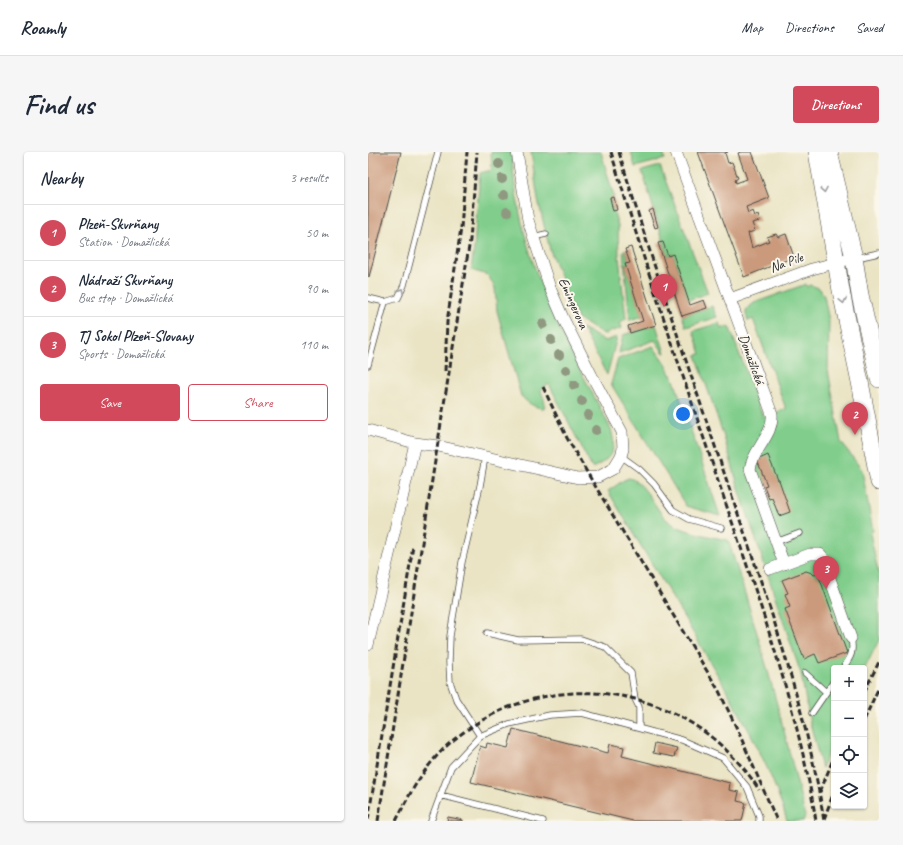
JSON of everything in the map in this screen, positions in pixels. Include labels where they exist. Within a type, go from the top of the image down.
[{"type":"main road","points":[[817,152],[842,296],[879,482]]},
{"type":"main road","points":[[829,152],[854,258],[860,295],[879,379]]},
{"type":"street","name":"Emingerova","points":[[517,152],[528,220],[550,288],[563,318],[622,432],[624,444],[621,456]]},
{"type":"street","name":"Domažlická","points":[[676,152],[772,414],[771,428],[753,458],[750,469],[784,564]]},
{"type":"street","name":"Na Pile","points":[[730,299],[812,269],[854,258]]},
{"type":"street","points":[[368,430],[416,443],[438,446],[578,478],[598,477],[609,472],[614,469],[621,456]]},
{"type":"street","points":[[368,645],[416,443]]},
{"type":"street","points":[[770,569],[810,554],[817,553],[822,556],[851,638]]},
{"type":"lane","points":[[368,298],[385,302],[398,298],[404,285],[438,152]]},
{"type":"lane","points":[[533,237],[546,234]]},
{"type":"lane","points":[[854,258],[879,253]]},
{"type":"lane","points":[[368,365],[385,302]]},
{"type":"lane","points":[[621,456],[639,469],[654,484],[673,510],[689,519],[721,528]]},
{"type":"lane","points":[[480,736],[456,699],[450,682],[449,662],[450,636],[462,562],[480,486],[485,457]]},
{"type":"lane","points":[[776,542],[800,533]]},
{"type":"lane","points":[[487,633],[518,640],[581,639],[605,647],[631,673],[635,699],[639,707],[639,727]]},
{"type":"lane","points":[[845,665],[851,656],[853,648],[851,638]]},
{"type":"lane","points":[[805,673],[826,692]]},
{"type":"lane","points":[[812,713],[831,685]]},
{"type":"lane","points":[[431,821],[451,767],[480,736],[509,724],[550,715],[582,713],[639,727],[682,740],[723,758],[747,787],[759,816],[759,821]]},
{"type":"lane","points":[[440,796],[543,821]]},
{"type":"green space","points":[[491,152],[512,152],[514,182],[520,214],[537,274],[562,333],[611,429],[613,436],[613,448],[611,453],[599,465],[592,468],[549,384],[541,389],[545,403],[544,408],[534,406],[521,396],[497,311],[495,288],[488,275],[471,270],[480,173],[492,170]]},
{"type":"green space","points":[[531,152],[601,152],[614,197],[610,199],[618,226],[619,257],[626,319],[620,322],[622,328],[604,334],[578,319],[550,250],[538,200]]},
{"type":"green space","points":[[631,152],[663,152],[665,159],[635,167]]},
{"type":"green space","points":[[660,166],[708,293],[688,300],[673,254],[668,256],[642,171]]},
{"type":"green space","points":[[625,249],[629,263],[625,264],[642,316],[630,320],[623,251]]},
{"type":"green space","points":[[806,284],[807,287],[810,285],[820,289],[824,296],[829,321],[828,370],[841,442],[862,470],[873,531],[870,533],[879,576],[879,640],[866,665],[831,665],[831,746],[822,768],[810,723],[801,674],[696,355],[701,354],[693,331],[719,323],[721,329],[729,326],[763,417],[786,409],[753,319],[748,321],[746,310],[754,303]]},
{"type":"green space","points":[[712,306],[717,317],[686,327],[682,316]]},
{"type":"green space","points":[[656,325],[665,353],[655,340],[619,353],[623,335]]},
{"type":"green space","points":[[582,328],[605,341],[617,337],[607,375]]},
{"type":"green space","points":[[653,346],[667,366],[670,375],[672,374],[720,516],[686,506],[611,384],[618,359]]},
{"type":"green space","points":[[629,478],[640,484],[666,519],[672,523],[695,533],[728,540],[758,636],[776,701],[805,816],[803,821],[787,821],[773,781],[745,723],[692,630],[608,491]]},
{"type":"building","points":[[368,152],[401,152],[369,277],[368,276]]},
{"type":"building","points":[[698,152],[728,152],[725,153],[728,163],[732,162],[738,178],[735,180],[736,183],[747,179],[738,153],[752,152],[769,198],[746,207],[748,213],[753,211],[755,216],[758,215],[760,221],[752,223],[755,231],[748,233],[752,248],[769,241],[767,237],[776,234],[778,237],[786,234],[794,257],[744,277]]},
{"type":"building","points":[[614,197],[617,210],[613,211],[610,198]]},
{"type":"building","points":[[653,209],[658,227],[655,228],[649,211]]},
{"type":"building","points":[[663,242],[668,256],[673,254],[690,305],[704,300],[707,308],[682,316],[658,243]]},
{"type":"building","points":[[631,247],[656,325],[630,333],[628,326],[643,321],[625,264],[630,263],[625,249]]},
{"type":"building","points":[[768,455],[779,480],[790,512],[779,516],[772,498],[769,499],[764,486],[767,485],[757,460]]},
{"type":"building","points":[[806,571],[814,575],[818,574],[847,653],[819,663],[815,654],[804,659],[785,609],[790,607],[785,594],[788,593],[782,580]]},
{"type":"building","points":[[513,729],[608,753],[610,744],[624,747],[622,756],[730,783],[729,790],[739,792],[737,801],[746,803],[742,821],[633,821],[471,782],[480,746],[486,748],[487,743],[508,748]]},
{"type":"building","points":[[655,743],[677,748],[674,757],[653,753]]},
{"type":"building","points":[[448,817],[463,820],[463,821],[447,821]]},
{"type":"railway","points":[[445,371],[447,322],[461,228],[467,152]]},
{"type":"railway","points":[[378,821],[470,240],[477,152]]},
{"type":"railway","points":[[611,152],[653,287],[779,664],[800,742],[816,821]]},
{"type":"railway","points":[[619,152],[693,383],[789,669],[809,744],[824,821]]},
{"type":"railway","points":[[543,387],[567,438],[719,691],[777,821]]},
{"type":"railway","points":[[368,820],[413,546]]},
{"type":"railway","points":[[867,686],[879,662]]},
{"type":"railway","points":[[867,713],[879,687]]},
{"type":"railway","points":[[396,821],[421,776],[437,756],[456,738],[489,716],[524,702],[561,694],[598,693],[635,699],[670,712],[703,731],[733,757],[759,790]]},
{"type":"railway","points":[[820,792],[831,764]]},
{"type":"railway","points":[[824,819],[831,800]]},
{"type":"place","name":"Plzeň-Skvrňany","points":[[664,307]]},
{"type":"place","name":"Nádraží Skvrňany","points":[[855,435]]},
{"type":"place","name":"TJ Sokol Plzeň-Slovany","points":[[826,589]]}]
